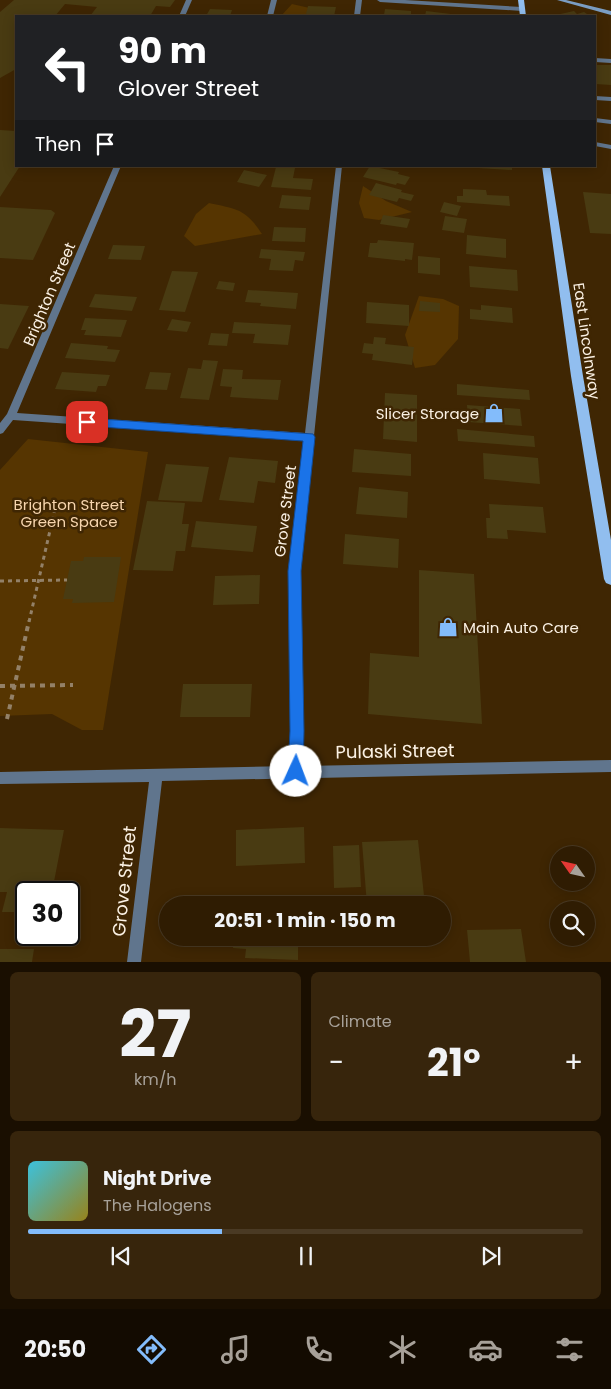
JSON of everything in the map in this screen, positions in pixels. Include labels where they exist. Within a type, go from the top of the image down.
[{"type":"main road","points":[[521,0],[522,13]]},
{"type":"main road","name":"East Lincolnway","points":[[546,167],[577,376],[611,580]]},
{"type":"street","points":[[182,15],[189,0]]},
{"type":"street","points":[[270,15],[274,0]]},
{"type":"street","points":[[357,15],[359,0]]},
{"type":"street","points":[[380,0],[436,2],[522,13]]},
{"type":"street","points":[[560,0],[611,13]]},
{"type":"street","points":[[596,60],[611,61]]},
{"type":"street","points":[[596,98],[611,99]]},
{"type":"street","points":[[596,120],[611,122]]},
{"type":"street","points":[[596,144],[611,147]]},
{"type":"street","name":"Brighton Street","points":[[0,430],[11,416],[118,167]]},
{"type":"street","name":"Grove Street","points":[[296,771],[295,571],[339,167]]},
{"type":"street","points":[[11,416],[309,437]]},
{"type":"street","name":"Pulaski Street","points":[[0,778],[611,766]]},
{"type":"street","name":"Grove Street","points":[[134,962],[156,774]]},
{"type":"path","points":[[7,719],[57,500]]},
{"type":"path","points":[[0,581],[67,580]]},
{"type":"path","points":[[0,686],[73,685]]},
{"type":"green space","points":[[292,4],[314,9],[325,15],[282,15]]},
{"type":"green space","points":[[363,186],[386,201],[412,212],[379,220],[364,218],[359,203]]},
{"type":"green space","points":[[209,203],[240,211],[251,219],[262,234],[195,246],[184,236],[196,214]]},
{"type":"green space","points":[[419,296],[443,299],[459,306],[458,339],[435,365],[415,368],[405,335]]},
{"type":"green space","name":"Brighton Street Green Space","points":[[28,439],[148,452],[103,730],[82,730],[52,714],[0,716],[0,470]]},
{"type":"building","points":[[14,0],[175,0],[170,7],[156,6],[151,15],[91,15],[97,7],[65,4],[56,15],[15,15],[15,70],[0,78],[0,12]]},
{"type":"building","points":[[308,6],[336,7],[334,15],[306,14]]},
{"type":"building","points":[[210,9],[232,10],[230,15],[207,15]]},
{"type":"building","points":[[385,9],[411,11],[411,15],[384,15]]},
{"type":"building","points":[[426,11],[451,14],[451,15],[425,15]]},
{"type":"building","points":[[574,11],[577,14],[584,12],[588,15],[556,15]]},
{"type":"building","points":[[596,65],[611,65],[611,85],[596,84]]},
{"type":"building","points":[[0,130],[15,131],[15,167],[19,167],[0,197]]},
{"type":"building","points":[[276,167],[295,168],[293,178],[313,179],[311,190],[271,187]]},
{"type":"building","points":[[369,167],[375,167],[399,172],[398,174],[410,177],[405,185],[397,183],[396,185],[363,177]]},
{"type":"building","points":[[512,167],[512,170],[478,168]]},
{"type":"building","points":[[244,170],[267,175],[259,187],[237,182]]},
{"type":"building","points":[[376,183],[414,195],[411,201],[399,198],[397,202],[369,195]]},
{"type":"building","points":[[463,189],[486,190],[487,195],[509,196],[510,206],[457,202],[457,196],[463,196]]},
{"type":"building","points":[[583,192],[611,194],[611,234],[590,233]]},
{"type":"building","points":[[282,195],[311,197],[309,210],[279,208]]},
{"type":"building","points":[[444,202],[461,206],[457,216],[440,212]]},
{"type":"building","points":[[0,207],[51,210],[55,213],[33,260],[0,258]]},
{"type":"building","points":[[383,215],[410,219],[407,228],[380,224]]},
{"type":"building","points":[[445,216],[467,219],[464,233],[442,230]]},
{"type":"building","points":[[274,227],[306,228],[305,242],[272,241]]},
{"type":"building","points":[[467,235],[506,239],[506,258],[466,254]]},
{"type":"building","points":[[378,240],[414,243],[412,260],[368,257],[370,243],[377,243]]},
{"type":"building","points":[[113,245],[145,246],[141,260],[108,259]]},
{"type":"building","points":[[261,249],[305,252],[303,261],[295,260],[293,271],[269,270],[271,259],[259,258]]},
{"type":"building","points":[[418,256],[440,258],[440,275],[418,273]]},
{"type":"building","points":[[469,266],[517,270],[518,291],[470,287]]},
{"type":"building","points":[[172,271],[198,272],[185,312],[159,310]]},
{"type":"building","points":[[219,281],[235,283],[233,291],[216,289]]},
{"type":"building","points":[[248,290],[298,293],[296,309],[260,306],[261,303],[245,302]]},
{"type":"building","points":[[95,294],[137,297],[132,311],[89,307]]},
{"type":"building","points":[[420,301],[440,303],[440,312],[419,311]]},
{"type":"building","points":[[367,302],[409,305],[409,326],[366,323]]},
{"type":"building","points":[[0,304],[29,306],[8,349],[0,348]]},
{"type":"building","points":[[481,305],[512,308],[513,323],[470,319],[470,309],[481,310]]},
{"type":"building","points":[[85,318],[127,320],[121,337],[84,335],[86,330],[81,330]]},
{"type":"building","points":[[172,319],[191,322],[187,332],[167,330]]},
{"type":"building","points":[[234,322],[291,325],[288,345],[253,343],[255,334],[232,333]]},
{"type":"building","points":[[211,333],[229,334],[227,346],[208,345]]},
{"type":"building","points":[[374,337],[386,338],[385,344],[414,347],[412,365],[372,360],[373,354],[362,353],[364,343],[373,344]]},
{"type":"building","points":[[71,343],[108,346],[107,349],[120,350],[115,362],[65,358]]},
{"type":"building","points":[[203,360],[218,361],[209,400],[180,398],[188,368],[201,369]]},
{"type":"building","points":[[223,369],[243,370],[242,379],[281,380],[278,400],[230,397],[232,387],[220,386]]},
{"type":"building","points":[[62,372],[110,375],[106,386],[98,386],[96,392],[55,389]]},
{"type":"building","points":[[150,372],[171,373],[167,390],[145,389]]},
{"type":"building","points":[[457,384],[529,390],[530,400],[457,395]]},
{"type":"building","points":[[385,393],[417,395],[417,442],[383,439]]},
{"type":"building","points":[[467,405],[520,409],[522,426],[468,422]]},
{"type":"building","points":[[457,429],[534,436],[535,447],[458,441]]},
{"type":"building","points":[[354,449],[411,454],[411,476],[352,472]]},
{"type":"building","points":[[483,453],[538,458],[540,484],[484,479]]},
{"type":"building","points":[[229,457],[278,461],[275,483],[258,481],[254,503],[219,500]]},
{"type":"building","points":[[166,464],[209,467],[202,502],[158,500]]},
{"type":"building","points":[[359,487],[408,492],[407,518],[356,514]]},
{"type":"building","points":[[147,501],[185,503],[182,524],[189,524],[185,551],[176,551],[173,571],[133,570]]},
{"type":"building","points":[[489,504],[543,507],[546,533],[507,530],[508,539],[487,538],[486,518],[490,518]]},
{"type":"building","points":[[196,521],[257,526],[253,552],[191,547]]},
{"type":"building","points":[[345,534],[399,539],[398,568],[343,564]]},
{"type":"building","points":[[84,557],[121,557],[114,602],[72,603],[73,599],[63,599],[71,561],[83,561]]},
{"type":"building","name":"Main Auto Care","points":[[419,570],[474,574],[482,724],[368,714],[370,653],[419,657]]},
{"type":"building","points":[[260,575],[259,604],[213,605],[215,576]]},
{"type":"building","points":[[183,684],[252,684],[250,717],[180,717]]},
{"type":"building","points":[[304,827],[305,863],[236,866],[236,830]]},
{"type":"building","points":[[0,828],[64,830],[54,881],[15,881],[15,912],[2,912],[7,892],[0,892]]},
{"type":"building","points":[[418,840],[424,896],[366,896],[362,842]]},
{"type":"building","points":[[359,845],[361,887],[334,888],[333,846]]},
{"type":"building","points":[[521,929],[526,962],[470,962],[467,930]]},
{"type":"building","points":[[233,946],[298,946],[298,960],[245,958],[246,949],[233,948]]},
{"type":"building","points":[[0,949],[34,949],[32,962],[0,962]]},
{"type":"place","name":"Slicer Storage","points":[[494,413]]},
{"type":"place","name":"Main Auto Care","points":[[448,627]]},
{"type":"route","points":[[87,422],[309,437],[295,571],[296,771]]}]
